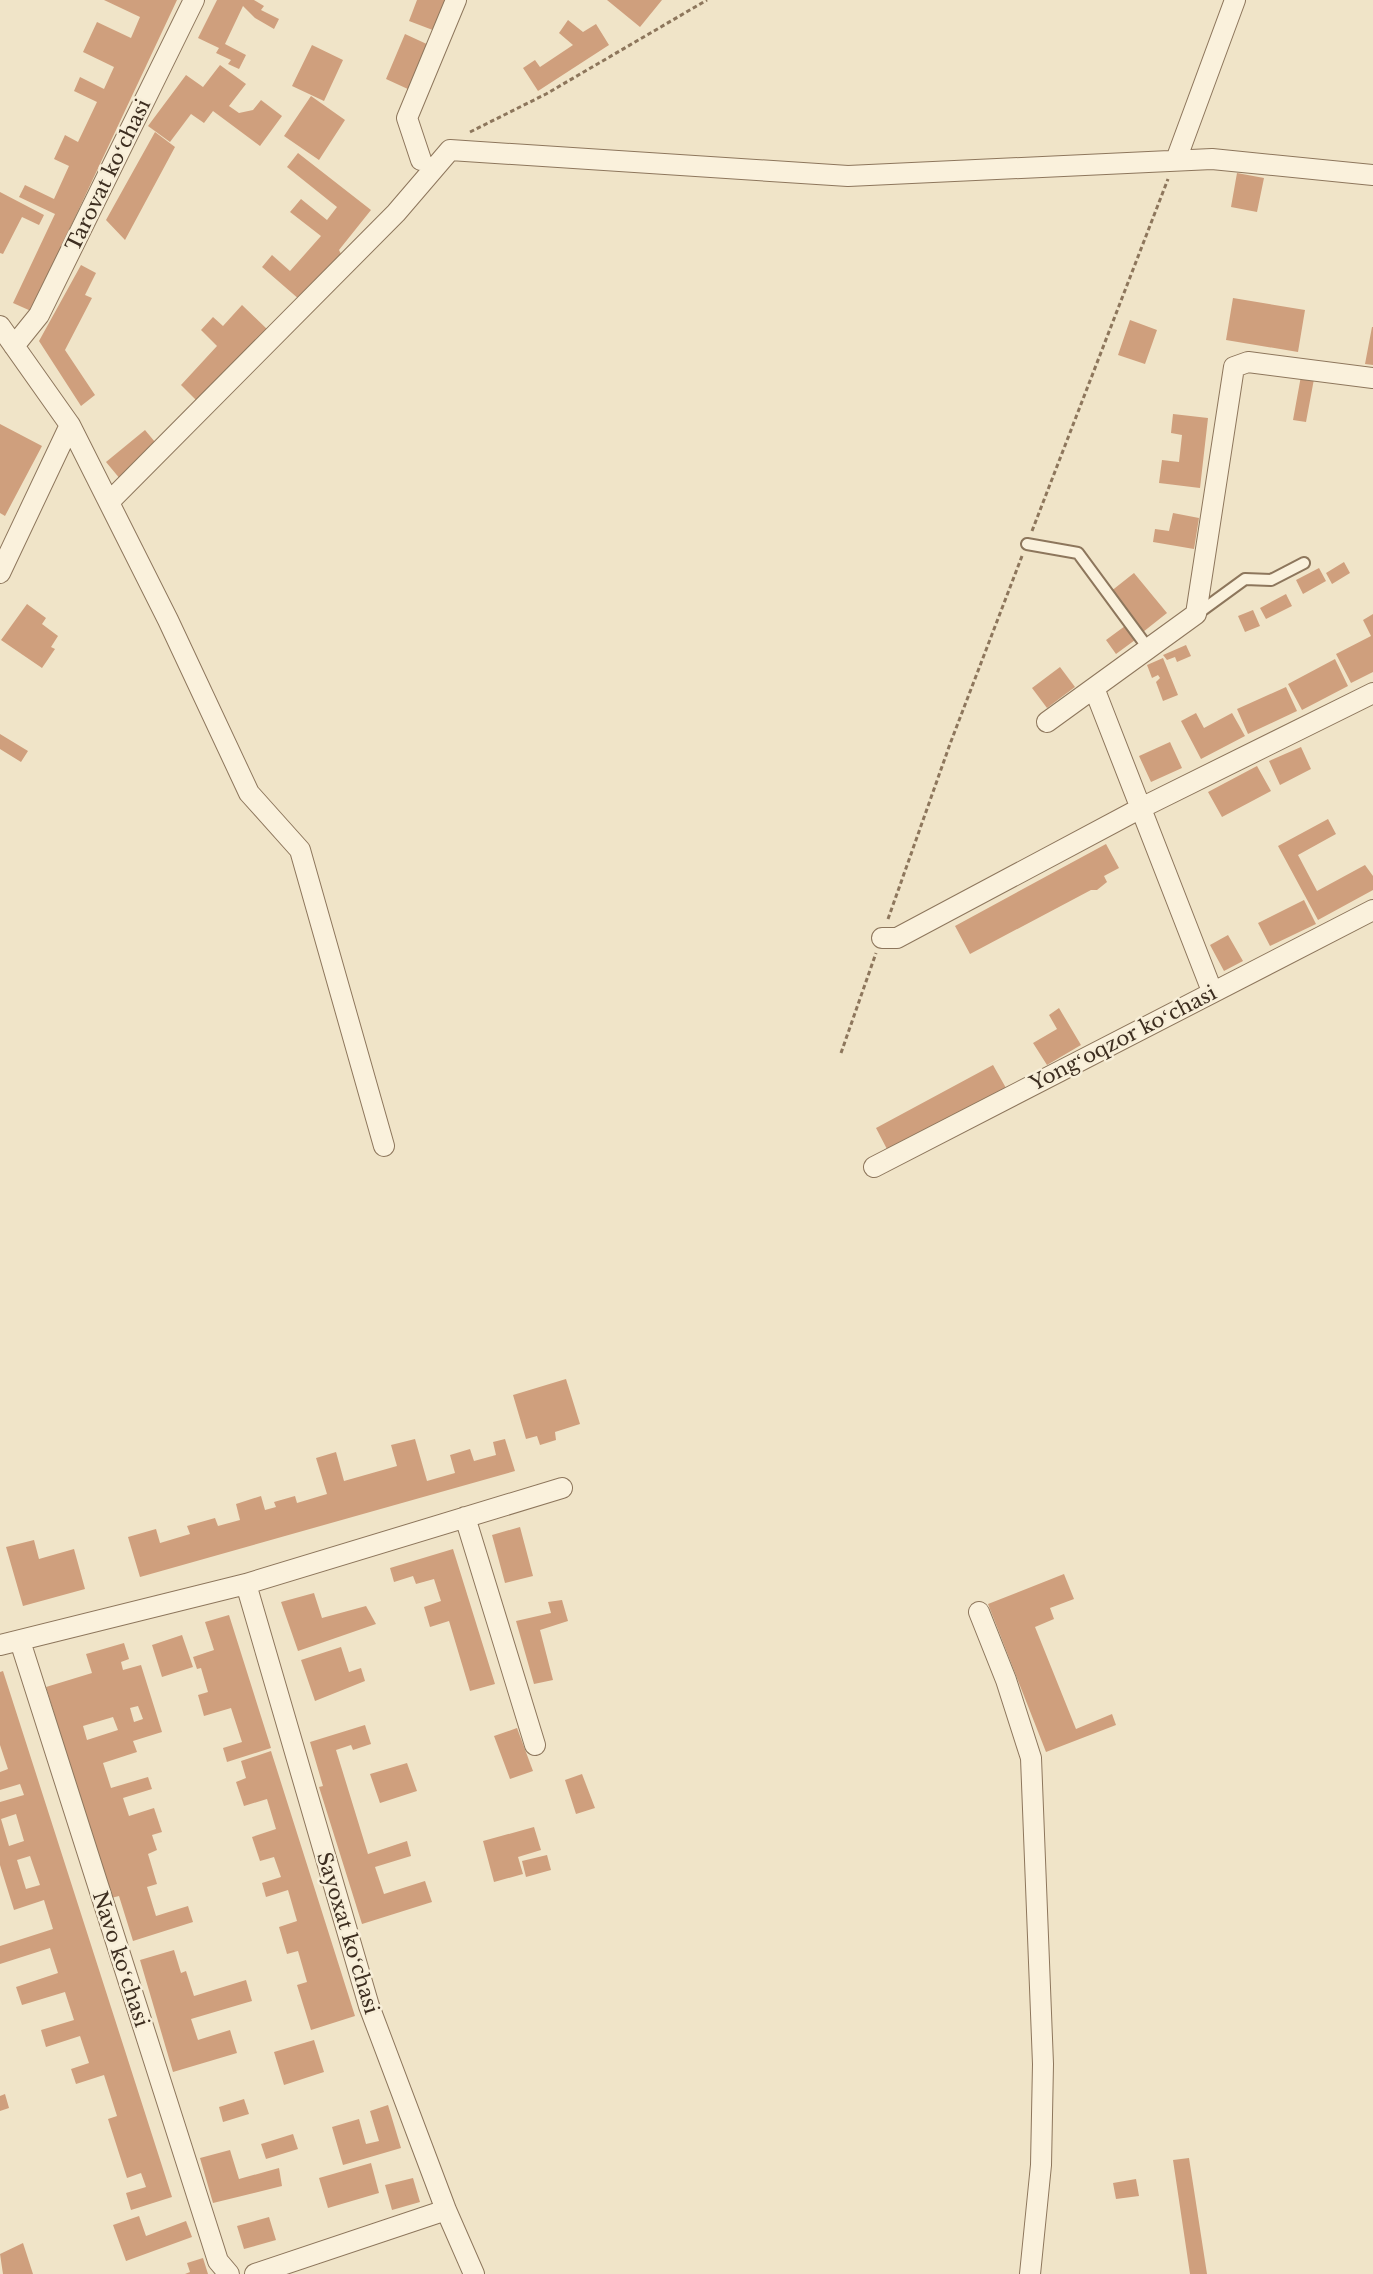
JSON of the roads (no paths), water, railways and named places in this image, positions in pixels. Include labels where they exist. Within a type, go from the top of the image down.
[{"type":"street","name":"Tarovat koʻchasi","points":[[14,346],[39,315],[194,0]]},
{"type":"street","points":[[421,160],[407,118],[456,0]]},
{"type":"street","points":[[1176,160],[1235,0]]},
{"type":"street","points":[[109,502],[396,213],[450,150],[848,176],[1212,159],[1373,175]]},
{"type":"street","points":[[0,326],[70,425],[168,620],[249,793],[300,850],[384,1146]]},
{"type":"street","points":[[1047,722],[1196,614],[1234,367],[1248,362],[1373,378]]},
{"type":"street","points":[[0,573],[70,425]]},
{"type":"street","points":[[1094,688],[1212,991]]},
{"type":"street","points":[[882,938],[897,938],[1141,808],[1373,693]]},
{"type":"street","name":"Yongʻoqzor koʻchasi","points":[[874,1167],[1373,910]]},
{"type":"street","points":[[0,1645],[246,1584],[562,1488]]},
{"type":"street","points":[[465,1518],[535,1745]]},
{"type":"street","name":"Sayoxat koʻchasi","points":[[246,1584],[369,2006],[446,2210],[474,2274]]},
{"type":"street","points":[[979,1612],[1031,1758],[1043,2064],[1041,2165],[1030,2274]]},
{"type":"street","name":"Navo koʻchasi","points":[[20,1641],[218,2261],[229,2274]]},
{"type":"street","points":[[255,2274],[446,2210]]},
{"type":"lane","points":[[1027,544],[1078,553],[1149,648]]},
{"type":"lane","points":[[1196,614],[1245,579],[1271,580],[1304,563]]}]
